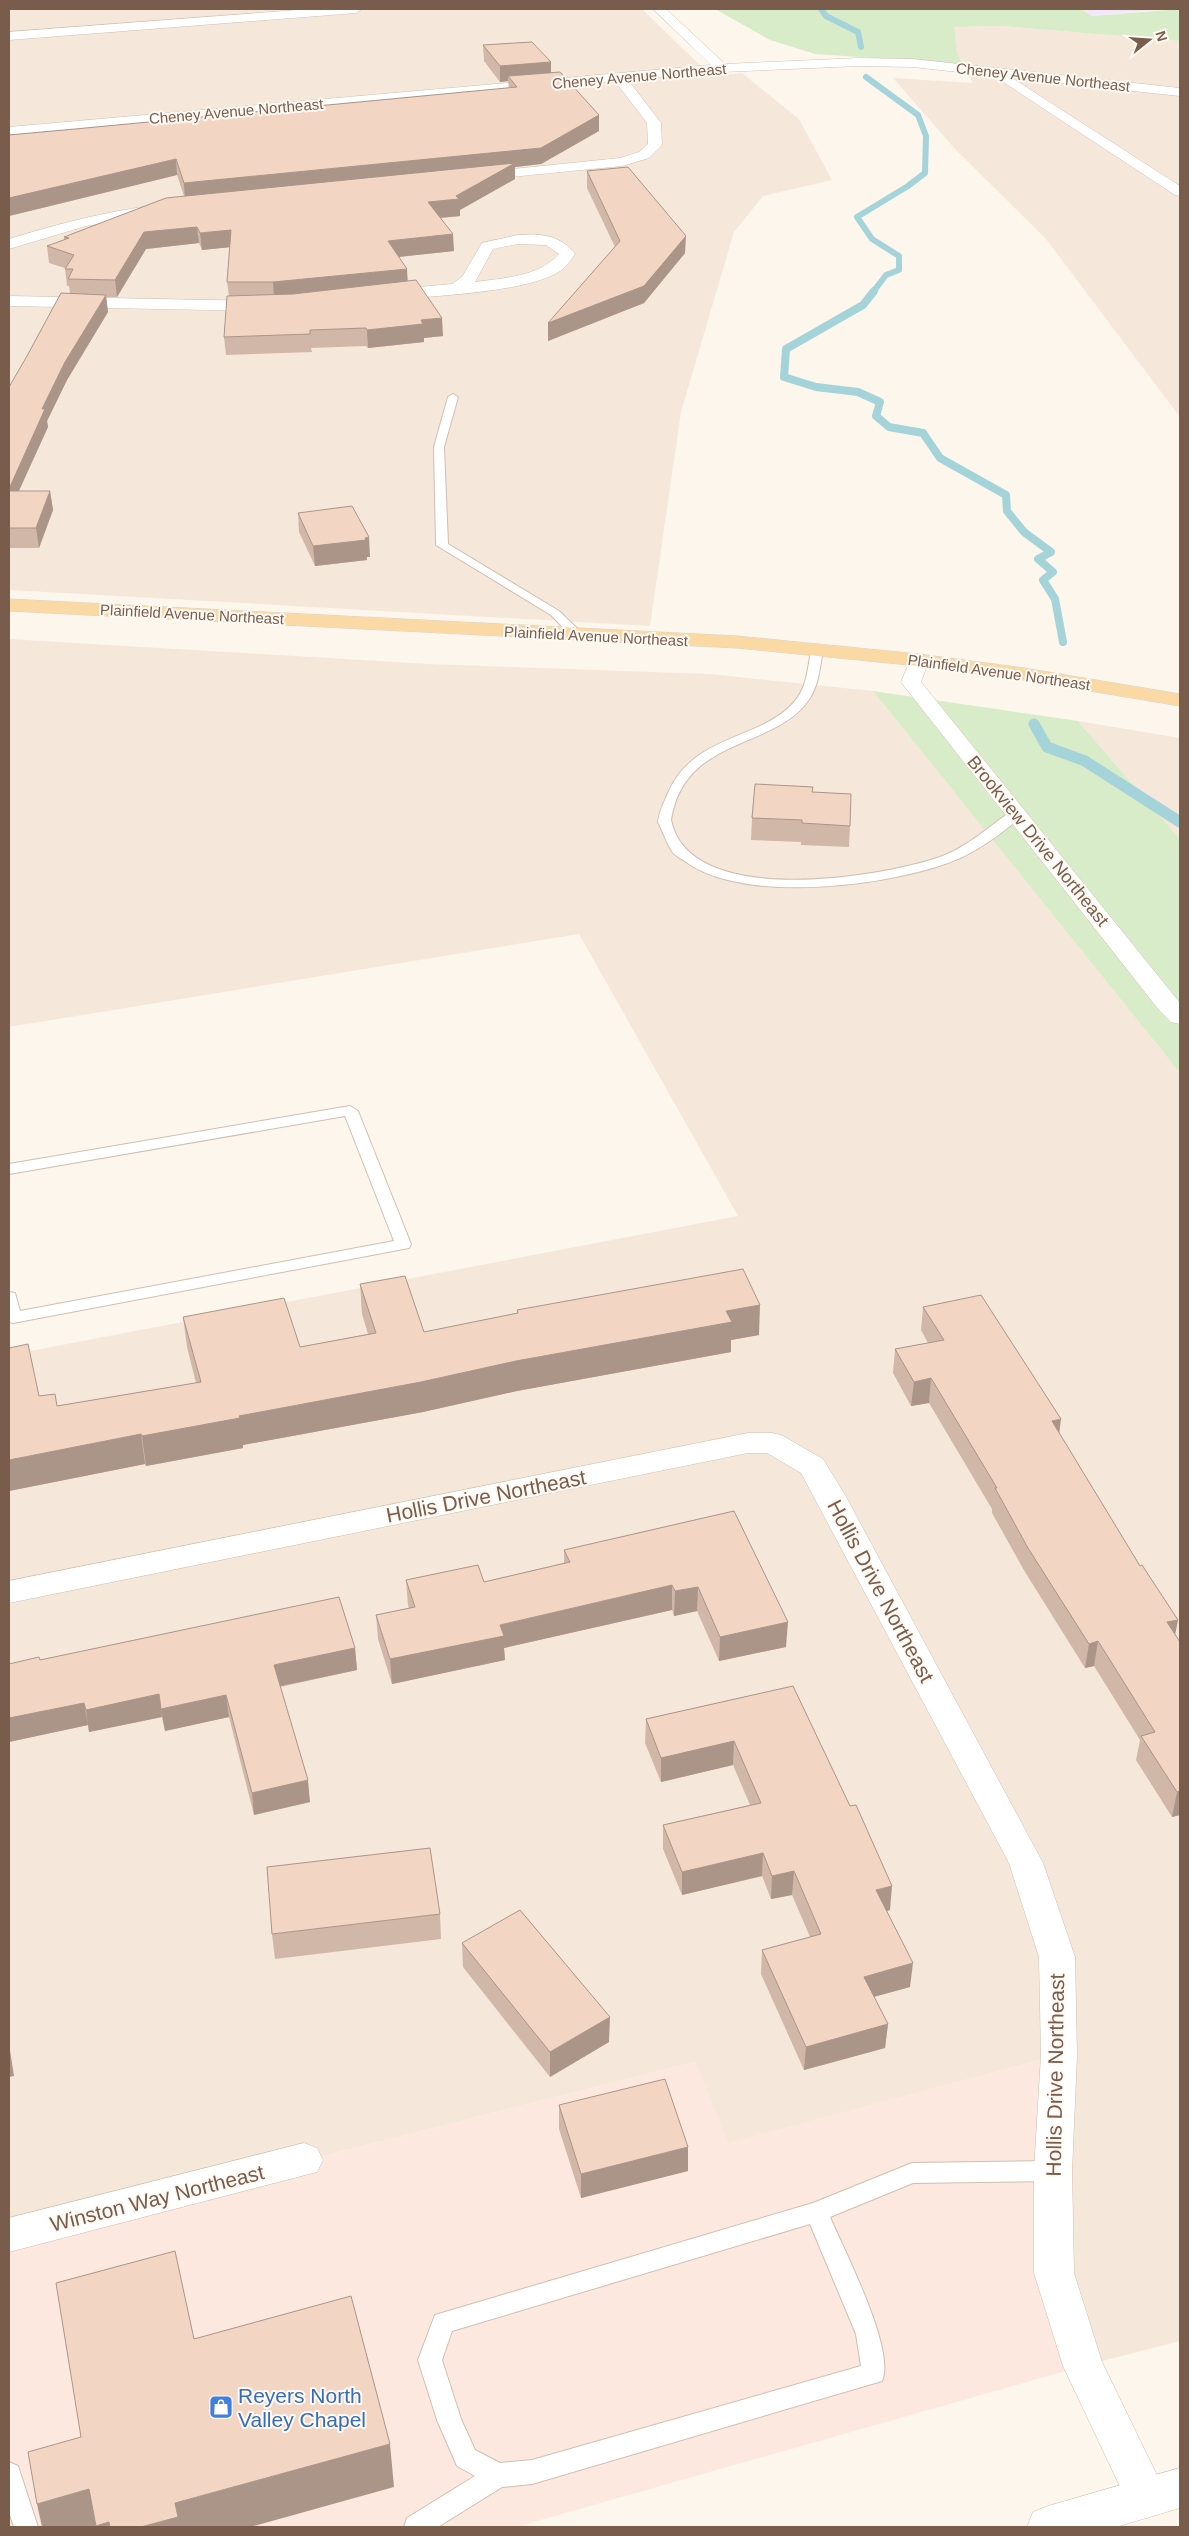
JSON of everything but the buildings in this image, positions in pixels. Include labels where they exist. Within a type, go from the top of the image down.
[{"type":"main road","name":"Plainfield Avenue Northeast","points":[[9,605],[578,636],[737,642],[919,660],[1024,674],[1180,700]]},
{"type":"street","points":[[9,36],[356,9]]},
{"type":"street","points":[[659,9],[722,68]]},
{"type":"street","name":"Cheney Avenue Northeast","points":[[9,131],[722,68],[859,62],[913,63],[996,74],[1180,92]]},
{"type":"street","points":[[996,74],[1180,192]]},
{"type":"street","points":[[466,177],[622,162],[644,155],[655,145],[654,123],[619,78]]},
{"type":"street","points":[[9,244],[71,224],[126,212],[184,206]]},
{"type":"street","points":[[370,297],[508,282],[538,275],[553,268],[566,254],[563,247],[554,243],[539,240],[505,240],[487,246],[468,280],[458,287]]},
{"type":"street","points":[[9,301],[274,306]]},
{"type":"street","name":"Brookview Drive Northeast","points":[[919,660],[911,682],[1168,1005],[1180,1017]]},
{"type":"street","name":"Hollis Drive Northeast","points":[[9,1592],[748,1443],[773,1443],[812,1466],[830,1495],[1026,1863],[1057,1957],[1059,2055],[1053,2171],[1054,2273],[1083,2366],[1164,2493]]},
{"type":"street","name":"Winston Way Northeast","points":[[9,2236],[304,2160]]},
{"type":"street","points":[[1048,2527],[1164,2493]]},
{"type":"lane","points":[[454,397],[439,447],[442,545],[555,613],[578,636]]},
{"type":"lane","points":[[817,650],[812,682],[801,703],[779,720],[704,756],[676,784],[665,820],[672,839],[690,862],[716,874],[747,881],[816,882],[865,878],[917,867],[960,853],[1003,825],[1016,814]]},
{"type":"lane","points":[[9,1169],[350,1110],[404,1244],[14,1318],[9,1297]]},
{"type":"lane","points":[[498,2475],[466,2458],[448,2420],[430,2360],[443,2324],[816,2212],[912,2173],[1053,2171]]},
{"type":"lane","points":[[416,2527],[498,2475],[532,2472],[874,2374],[868,2334],[816,2212]]},
{"type":"lane","points":[[9,2474],[26,2527]]},
{"type":"shaded area","points":[[9,9],[642,9],[711,76],[742,73],[799,119],[832,180],[763,196],[734,232],[681,412],[650,626],[9,590]]},
{"type":"shaded area","points":[[1081,9],[1166,9],[1092,16]]},
{"type":"shaded area","points":[[1002,26],[1180,41],[1180,417],[1046,239],[955,149],[893,78],[973,83],[957,53],[953,27]]},
{"type":"shaded area","points":[[9,639],[428,664],[710,674],[873,691],[1180,1073],[1180,2341],[1083,2366],[1054,2273],[1059,2055],[727,2144],[695,2062],[9,2235],[9,1355],[738,1216],[579,934],[9,1027]]},
{"type":"shaded area","points":[[1078,721],[1180,738],[1180,839]]},
{"type":"shaded area","points":[[1059,2055],[1053,2171],[1083,2366],[516,2527],[9,2527],[9,2235],[695,2062],[728,2143]]},
{"type":"green space","points":[[715,9],[1081,9],[1092,16],[1180,9],[1180,41],[1002,26],[954,27],[957,53],[963,64],[815,54],[770,40]]},
{"type":"green space","points":[[873,691],[1078,721],[1180,839],[1180,1073]]},
{"type":"waterway","points":[[821,9],[826,16],[858,32],[861,47]]},
{"type":"waterway","points":[[866,77],[918,115],[926,136],[925,173],[908,186],[857,217],[872,239],[899,256],[899,270],[886,275],[873,292]]},
{"type":"waterway","points":[[874,291],[863,305],[786,349],[784,377],[816,387],[858,392],[880,402],[876,416],[889,427],[923,433],[940,458],[1006,495],[1007,511],[1024,532],[1051,552],[1038,559],[1053,572],[1043,580],[1055,599],[1063,642]]},
{"type":"waterway","points":[[1034,724],[1047,747],[1085,761],[1180,822]]},
{"type":"place","name":"Reyers North Valley Chapel","points":[[221,2407]]}]
